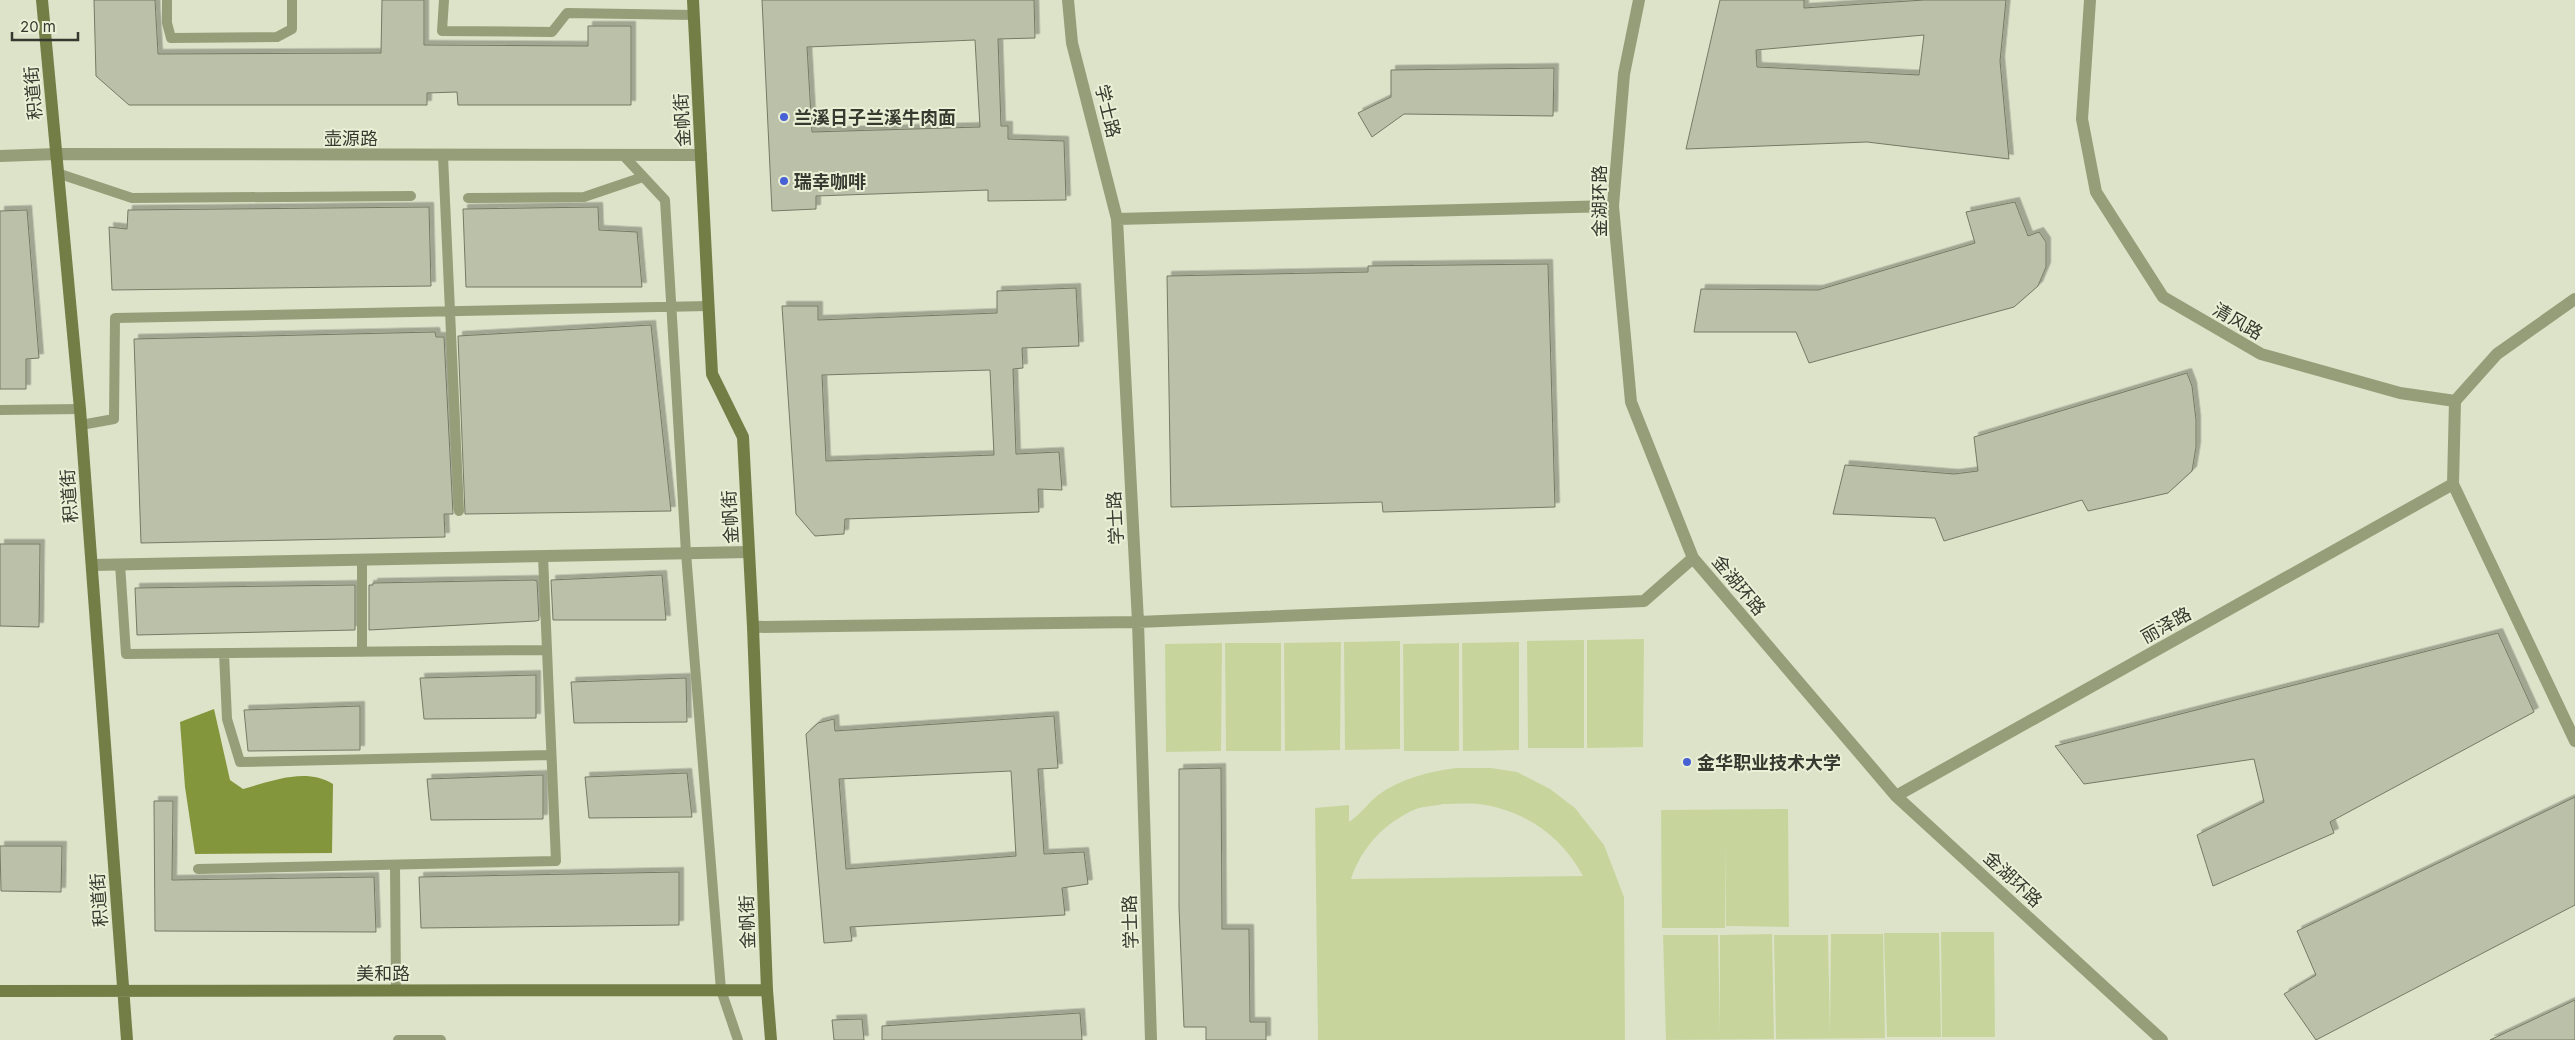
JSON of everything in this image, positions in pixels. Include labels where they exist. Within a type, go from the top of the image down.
[{"type":"street","name":"积道街","points":[[42,0],[80,408],[127,1040]]},
{"type":"street","name":"金帆街","points":[[693,0],[712,374],[743,437],[753,627],[767,990],[771,1040]]},
{"type":"street","name":"学士路","points":[[1068,0],[1072,43],[1117,220],[1138,622],[1151,1040]]},
{"type":"street","name":"金湖环路","points":[[1639,0],[1624,74],[1613,206],[1631,402],[1693,558],[1896,796],[2162,1040]]},
{"type":"street","name":"清风路","points":[[2090,0],[2082,118],[2096,192],[2163,297],[2261,354],[2400,393],[2455,401]]},
{"type":"street","name":"壶源路","points":[[0,156],[56,154],[701,155]]},
{"type":"street","points":[[1117,220],[1613,206]]},
{"type":"street","points":[[2575,299],[2497,354],[2455,401],[2453,484],[2575,741]]},
{"type":"street","name":"丽泽路","points":[[1896,796],[2453,484]]},
{"type":"street","points":[[92,564],[749,552]]},
{"type":"street","points":[[753,627],[1138,622],[1644,601],[1693,558]]},
{"type":"street","name":"美和路","points":[[0,991],[767,990]]},
{"type":"lane","points":[[166,0],[166,23],[171,38],[190,38],[277,37],[292,29],[292,0]]},
{"type":"lane","points":[[444,0],[442,31],[552,32],[567,13],[694,15]]},
{"type":"lane","points":[[623,155],[665,200],[686,553],[721,990],[738,1040]]},
{"type":"lane","points":[[443,156],[459,511]]},
{"type":"lane","points":[[57,173],[132,198],[411,196]]},
{"type":"lane","points":[[468,198],[584,197],[643,176]]},
{"type":"lane","points":[[81,425],[114,419],[115,318],[709,306]]},
{"type":"lane","points":[[0,410],[80,408]]},
{"type":"lane","points":[[198,869],[556,861],[542,556]]},
{"type":"lane","points":[[362,559],[362,652]]},
{"type":"lane","points":[[120,564],[126,654],[547,650]]},
{"type":"lane","points":[[224,653],[227,719],[240,762],[551,755]]},
{"type":"lane","points":[[396,865],[396,990]]},
{"type":"lane","points":[[398,1040],[441,1040]]},
{"type":"shaded area","points":[[1644,639],[1643,747],[1587,748],[1587,640]]},
{"type":"shaded area","points":[[1584,640],[1584,748],[1528,748],[1527,641]]},
{"type":"shaded area","points":[[1400,641],[1400,749],[1345,750],[1344,642]]},
{"type":"shaded area","points":[[1341,642],[1340,750],[1285,751],[1284,643]]},
{"type":"shaded area","points":[[1519,642],[1519,750],[1463,751],[1462,643]]},
{"type":"shaded area","points":[[1222,643],[1221,751],[1166,752],[1165,644]]},
{"type":"shaded area","points":[[1225,643],[1281,643],[1281,751],[1226,751]]},
{"type":"shaded area","points":[[1459,643],[1459,751],[1404,751],[1403,644]]},
{"type":"shaded area","points":[[214,709],[230,780],[243,789],[277,779],[300,776],[312,776],[333,784],[332,853],[195,854],[185,787],[180,722]]},
{"type":"shaded area","points":[[1456,768],[1491,768],[1517,772],[1550,789],[1575,808],[1604,845],[1624,897],[1625,1040],[1318,1040],[1315,808],[1349,805],[1349,822],[1378,795],[1396,784],[1425,774]],"holes":[[[1443,804],[1474,804],[1495,807],[1525,818],[1552,837],[1564,849],[1583,876],[1351,879],[1361,857],[1384,829],[1405,814],[1416,809]]]},
{"type":"shaded area","points":[[1788,809],[1789,927],[1726,926],[1725,846],[1725,928],[1662,928],[1661,810]]},
{"type":"shaded area","points":[[1941,932],[1994,932],[1995,1037],[1942,1037]]},
{"type":"shaded area","points":[[1884,933],[1939,933],[1941,1037],[1887,1037]]},
{"type":"shaded area","points":[[1772,934],[1774,1039],[1666,1040],[1663,935],[1718,935],[1720,1031],[1720,935]]},
{"type":"shaded area","points":[[1831,934],[1883,934],[1885,1038],[1776,1039],[1774,935],[1828,935],[1830,1032]]},
{"type":"building","points":[[94,0],[155,0],[158,54],[381,53],[382,0],[424,0],[424,45],[588,46],[588,26],[631,26],[631,105],[458,105],[457,92],[427,93],[427,105],[129,105],[96,76]]},
{"type":"building","points":[[762,0],[1034,0],[1035,38],[998,39],[1001,126],[1008,126],[1008,139],[1064,141],[1066,200],[988,201],[988,190],[816,196],[816,209],[772,211]],"holes":[[[975,40],[980,127],[812,132],[807,47]]]},
{"type":"building","points":[[1720,0],[1804,0],[1804,8],[1924,0],[2006,0],[2000,61],[2009,159],[1867,142],[1686,149]],"holes":[[[1924,35],[1919,75],[1757,67],[1756,50]]]},
{"type":"building","points":[[1554,68],[1553,116],[1404,114],[1372,137],[1358,113],[1391,97],[1391,70]]},
{"type":"building","points":[[2015,202],[2028,236],[2039,232],[2046,242],[2046,267],[2038,286],[2014,307],[1809,363],[1796,332],[1694,332],[1701,289],[1818,290],[1975,243],[1966,212]]},
{"type":"building","points":[[429,207],[431,286],[112,290],[109,227],[127,229],[128,210]]},
{"type":"building","points":[[598,207],[599,230],[637,232],[642,287],[466,287],[463,209]]},
{"type":"building","points":[[27,210],[39,358],[26,359],[26,389],[0,389],[0,211]]},
{"type":"building","points":[[1548,264],[1555,507],[1383,512],[1382,502],[1171,507],[1167,276],[1368,272],[1368,266]]},
{"type":"building","points":[[1076,288],[1079,346],[1022,348],[1023,368],[1013,369],[1016,454],[1059,452],[1062,490],[1038,489],[1039,512],[845,519],[844,534],[815,536],[796,514],[782,306],[818,306],[818,320],[997,313],[997,291]],"holes":[[[990,370],[994,455],[826,461],[822,375]]]},
{"type":"building","points":[[651,325],[671,511],[465,514],[458,336]]},
{"type":"building","points":[[435,332],[436,337],[444,337],[453,514],[444,514],[445,537],[141,543],[134,339]]},
{"type":"building","points":[[2187,373],[2192,386],[2196,420],[2196,447],[2192,471],[2168,493],[2088,511],[2082,500],[1944,541],[1935,518],[1833,514],[1845,465],[1954,474],[1978,471],[1974,437]]},
{"type":"building","points":[[0,544],[40,544],[39,627],[0,626]]},
{"type":"building","points":[[662,575],[666,620],[553,620],[551,580]]},
{"type":"building","points":[[537,581],[539,620],[536,621],[369,630],[369,585],[373,585],[373,583]]},
{"type":"building","points":[[355,585],[355,630],[137,635],[135,588]]},
{"type":"building","points":[[2498,633],[2534,712],[2330,822],[2334,833],[2213,886],[2197,835],[2264,802],[2254,759],[2084,784],[2055,746]]},
{"type":"building","points":[[536,675],[536,718],[424,719],[420,678]]},
{"type":"building","points":[[686,678],[687,722],[574,723],[571,682]]},
{"type":"building","points":[[360,706],[360,750],[248,751],[244,710]]},
{"type":"building","points":[[1054,716],[1058,768],[1038,769],[1044,854],[1084,852],[1088,884],[1062,888],[1065,915],[850,927],[852,941],[824,943],[806,734],[818,723],[834,719],[835,731]],"holes":[[[1011,771],[1016,856],[846,869],[839,779]]]},
{"type":"building","points":[[1221,768],[1222,929],[1249,929],[1250,1022],[1266,1022],[1266,1040],[1206,1040],[1206,1027],[1184,1027],[1179,908],[1179,769]]},
{"type":"building","points":[[687,773],[692,817],[589,818],[585,777]]},
{"type":"building","points":[[543,775],[543,819],[431,820],[427,779]]},
{"type":"building","points":[[2575,797],[2575,905],[2316,1040],[2284,994],[2316,975],[2297,931]]},
{"type":"building","points":[[154,801],[173,801],[172,880],[374,877],[376,932],[155,931]]},
{"type":"building","points":[[0,846],[62,846],[61,892],[1,891]]},
{"type":"building","points":[[679,872],[679,925],[421,928],[419,877]]},
{"type":"building","points":[[2575,1000],[2575,1040],[2490,1040]]},
{"type":"building","points":[[1080,1013],[1082,1040],[882,1040],[882,1026]]},
{"type":"building","points":[[862,1019],[864,1040],[834,1040],[832,1020]]},
{"type":"place","name":"兰溪日子兰溪牛肉面","points":[[784,117]]},
{"type":"place","name":"瑞幸咖啡","points":[[784,181]]},
{"type":"place","name":"金华职业技术大学","points":[[1687,762]]}]
